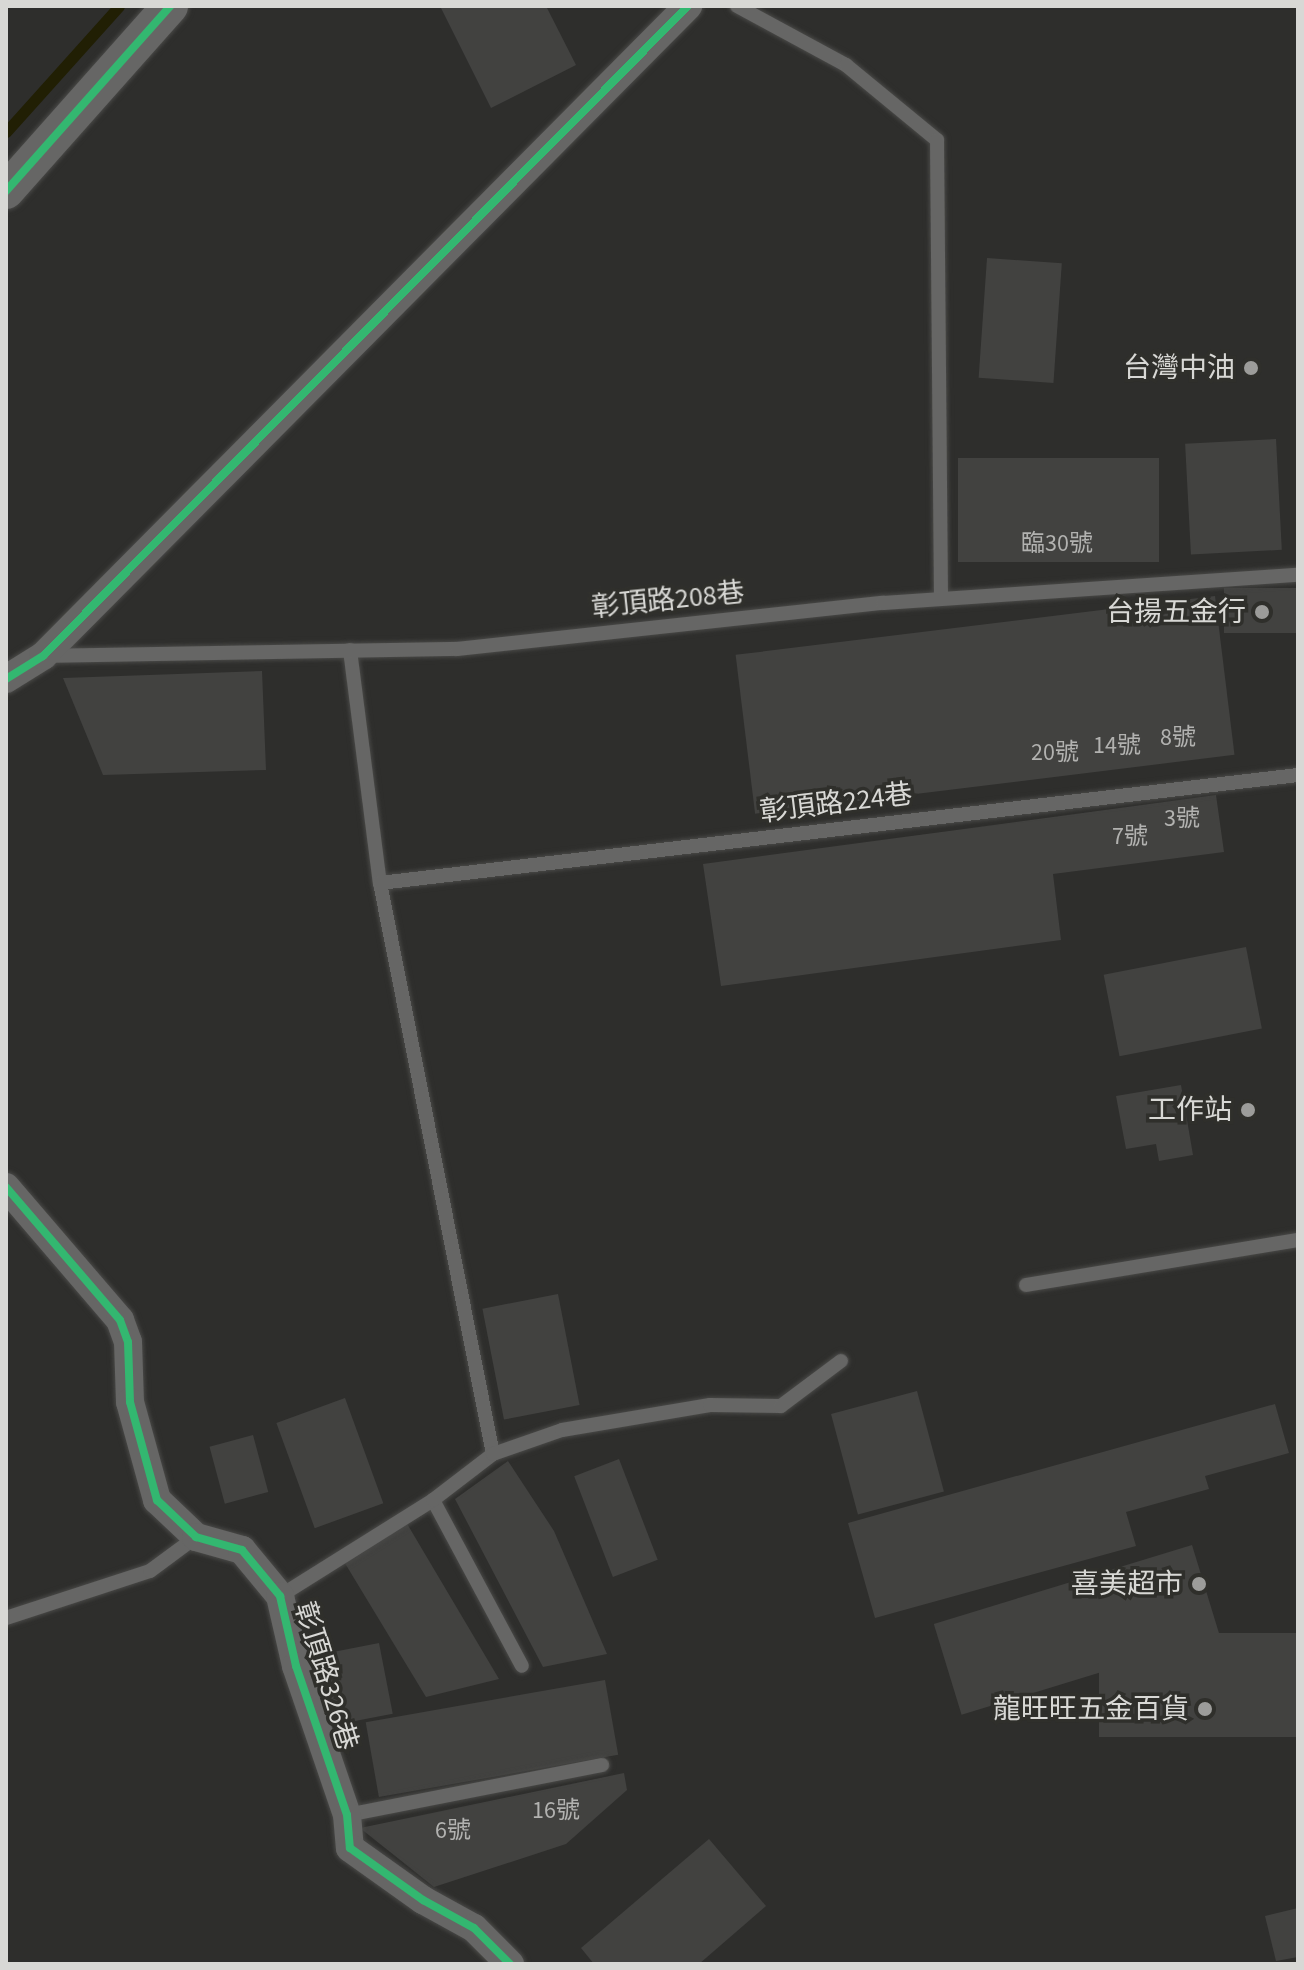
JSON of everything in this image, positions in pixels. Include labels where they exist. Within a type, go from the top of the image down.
[{"type":"street","points":[[6,191],[170,6]]},
{"type":"street","points":[[6,679],[43,656],[688,6]]},
{"type":"street","name":"彰頂路326巷","points":[[6,1187],[120,1320],[128,1342],[130,1402],[157,1500],[196,1537],[242,1550],[280,1596],[296,1666],[347,1815],[350,1848],[423,1900],[474,1928],[510,1964]]},
{"type":"lane","points":[[737,6],[846,65],[937,140],[941,599]]},
{"type":"lane","name":"彰頂路208巷","points":[[43,656],[457,649],[941,599],[1298,575]]},
{"type":"lane","points":[[350,650],[380,883],[493,1454]]},
{"type":"lane","name":"彰頂路224巷","points":[[380,883],[1298,775]]},
{"type":"lane","points":[[1026,1285],[1298,1240]]},
{"type":"lane","points":[[280,1596],[433,1500],[493,1454],[562,1430],[710,1405],[781,1406],[841,1361]]},
{"type":"lane","points":[[433,1500],[522,1666]]},
{"type":"lane","points":[[6,1618],[150,1571],[196,1537]]},
{"type":"lane","points":[[347,1815],[602,1765]]},
{"type":"building","points":[[440,6],[546,6],[576,65],[491,108]]},
{"type":"building","points":[[987,258],[1062,263],[1053,383],[979,378]]},
{"type":"building","points":[[1276,439],[1282,550],[1191,555],[1185,444]]},
{"type":"building","points":[[958,458],[1159,458],[1159,562],[958,562]]},
{"type":"building","name":"台揚五金行","points":[[1224,588],[1298,588],[1298,633],[1224,633]]},
{"type":"building","points":[[1215,596],[1234,755],[755,814],[736,655]]},
{"type":"building","points":[[262,671],[266,770],[103,775],[63,678]]},
{"type":"building","points":[[1216,795],[1224,852],[1053,874],[1061,940],[721,986],[703,864]]},
{"type":"building","points":[[1246,947],[1262,1028],[1120,1056],[1104,975]]},
{"type":"building","points":[[1181,1085],[1193,1155],[1159,1161],[1156,1144],[1126,1149],[1116,1096]]},
{"type":"building","points":[[558,1294],[580,1405],[504,1420],[482,1309]]},
{"type":"building","points":[[917,1391],[944,1491],[858,1514],[831,1414]]},
{"type":"building","points":[[345,1398],[383,1503],[315,1528],[276,1423]]},
{"type":"building","points":[[1275,1404],[1289,1453],[1205,1476],[1209,1489],[1126,1512],[1136,1546],[875,1618],[848,1523]]},
{"type":"building","points":[[253,1435],[268,1492],[225,1504],[210,1447]]},
{"type":"building","points":[[619,1459],[658,1560],[613,1577],[574,1476]]},
{"type":"building","points":[[508,1461],[554,1531],[607,1654],[543,1667],[455,1499]]},
{"type":"building","points":[[406,1522],[499,1679],[426,1697],[343,1560]]},
{"type":"building","points":[[1192,1545],[1220,1636],[962,1715],[934,1624]]},
{"type":"building","name":"龍旺旺五金百貨","points":[[1099,1633],[1298,1633],[1298,1737],[1099,1737]]},
{"type":"building","points":[[379,1643],[393,1714],[329,1726],[315,1655]]},
{"type":"building","points":[[605,1680],[618,1755],[379,1797],[366,1722]]},
{"type":"building","points":[[624,1773],[627,1790],[566,1844],[434,1887],[360,1828]]},
{"type":"building","points":[[709,1839],[766,1906],[699,1964],[594,1964],[581,1948]]},
{"type":"building","points":[[1298,1908],[1298,1957],[1276,1961],[1265,1916]]},
{"type":"waterway","points":[[6,132],[119,6]]},
{"type":"cycle path","points":[[6,191],[170,6]]},
{"type":"cycle path","points":[[6,679],[43,656],[688,6]]},
{"type":"cycle path","points":[[6,1187],[120,1320],[128,1342],[130,1402],[157,1500],[196,1537],[242,1550],[280,1596],[296,1666],[347,1815],[350,1848],[423,1900],[474,1928],[510,1964]]},
{"type":"place","name":"台灣中油","points":[[1251,368]]},
{"type":"place","name":"台揚五金行","points":[[1262,612]]},
{"type":"place","name":"工作站","points":[[1248,1110]]},
{"type":"place","name":"喜美超市","points":[[1199,1584]]},
{"type":"place","name":"龍旺旺五金百貨","points":[[1205,1709]]}]
